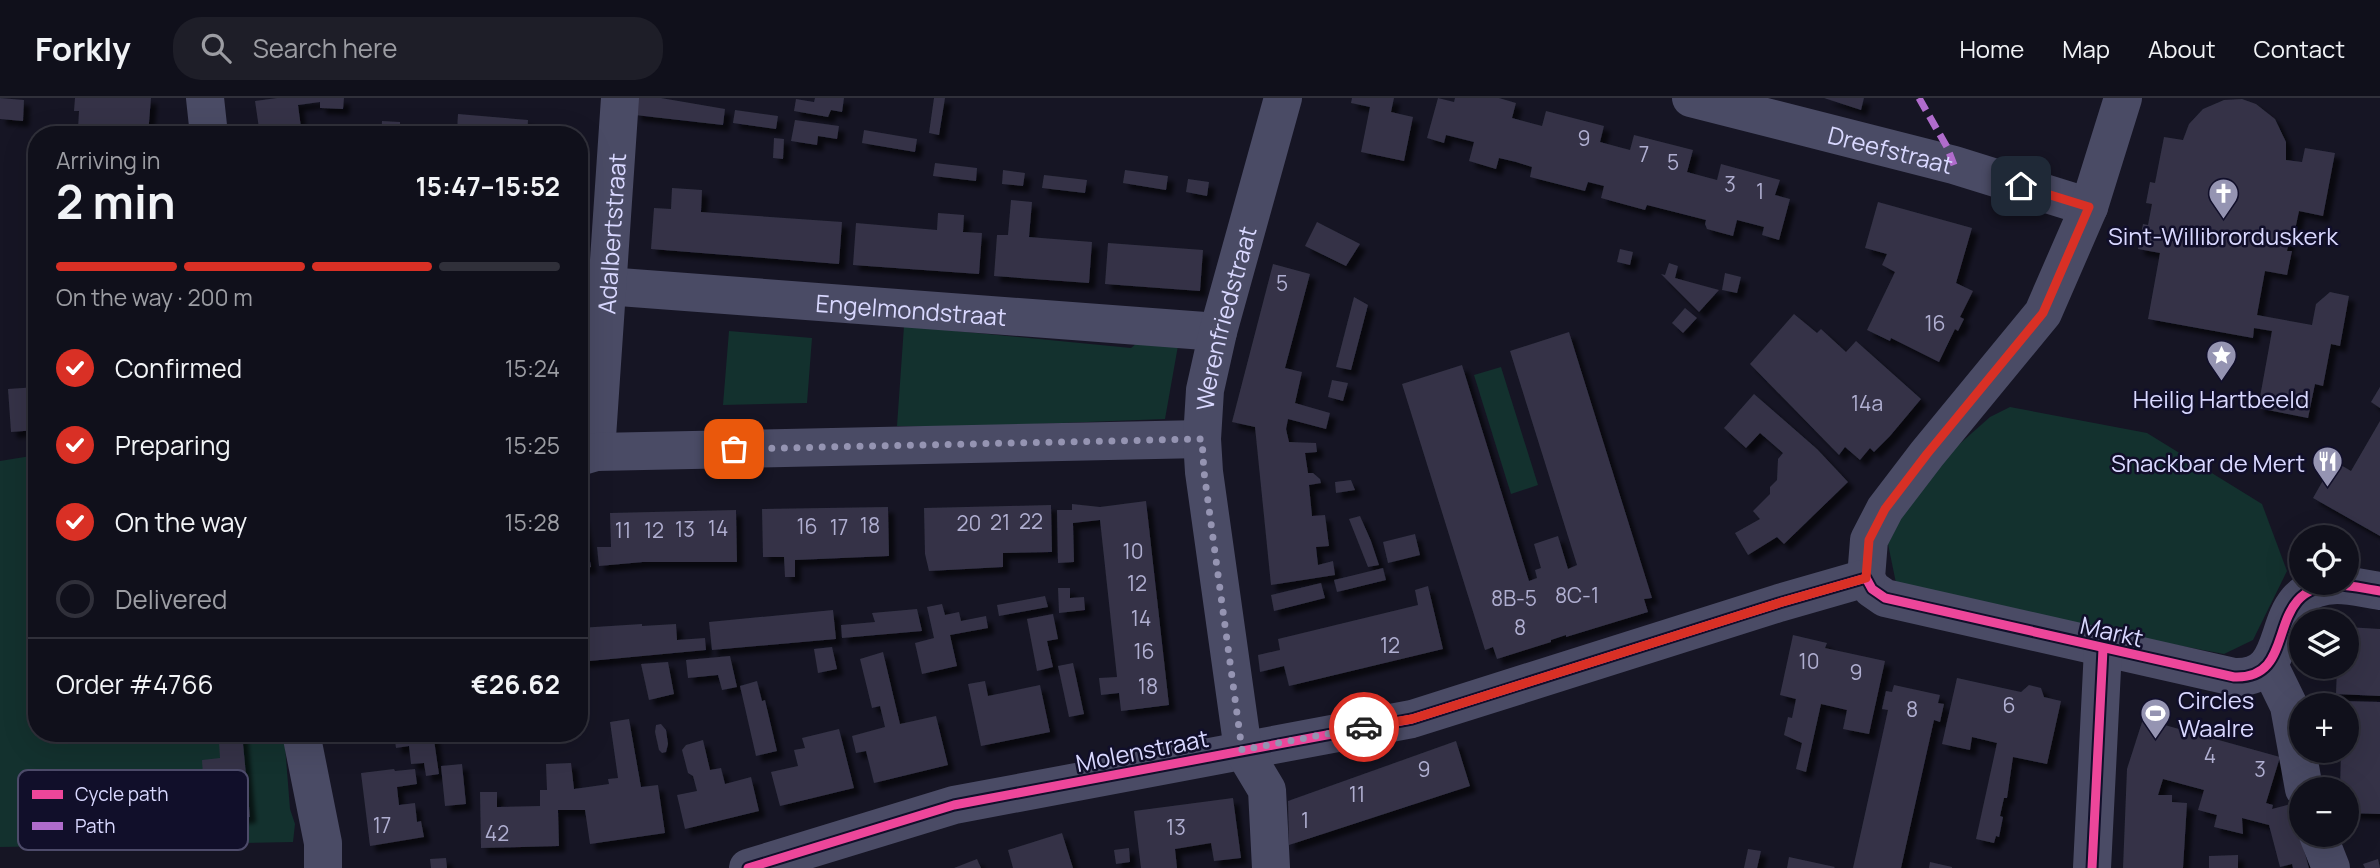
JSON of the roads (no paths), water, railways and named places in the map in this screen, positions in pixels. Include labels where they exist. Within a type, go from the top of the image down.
[{"type":"street","points":[[205,98],[208,126]]},
{"type":"street","name":"Adalbertstraat","points":[[588,454],[606,286],[620,98]]},
{"type":"street","name":"Werenfriedstraat","points":[[1242,750],[1204,472],[1202,439],[1205,390],[1218,332],[1283,98]]},
{"type":"street","name":"Dreefstraat","points":[[1691,98],[1954,165],[2089,207]]},
{"type":"street","points":[[1866,578],[1869,540],[1885,509],[2043,313],[2089,207],[2123,98]]},
{"type":"street","name":"Engelmondstraat","points":[[606,286],[1218,332]]},
{"type":"street","points":[[588,454],[1202,439]]},
{"type":"street","name":"Markt","points":[[1866,578],[1872,589],[1885,598],[2103,649],[2234,677],[2248,678],[2269,665]]},
{"type":"street","name":"Molenstraat","points":[[748,868],[954,805],[1412,719],[1866,578]]},
{"type":"street","points":[[2302,777],[2289,706],[2269,665],[2287,616],[2297,601],[2312,591],[2335,585],[2380,591]]},
{"type":"street","points":[[2092,868],[2103,649]]},
{"type":"street","points":[[303,742],[323,843],[323,868]]},
{"type":"street","points":[[1242,750],[1267,790],[1271,868]]},
{"type":"street","points":[[2323,847],[2331,868]]},
{"type":"place","name":"Sint-Willibrorduskerk","points":[[2223,220]]},
{"type":"place","name":"Heilig Hartbeeld","points":[[2221,383]]},
{"type":"place","name":"Snackbar de Mert","points":[[2328,489]]},
{"type":"place","name":"Circles Waalre","points":[[2155,740]]}]
